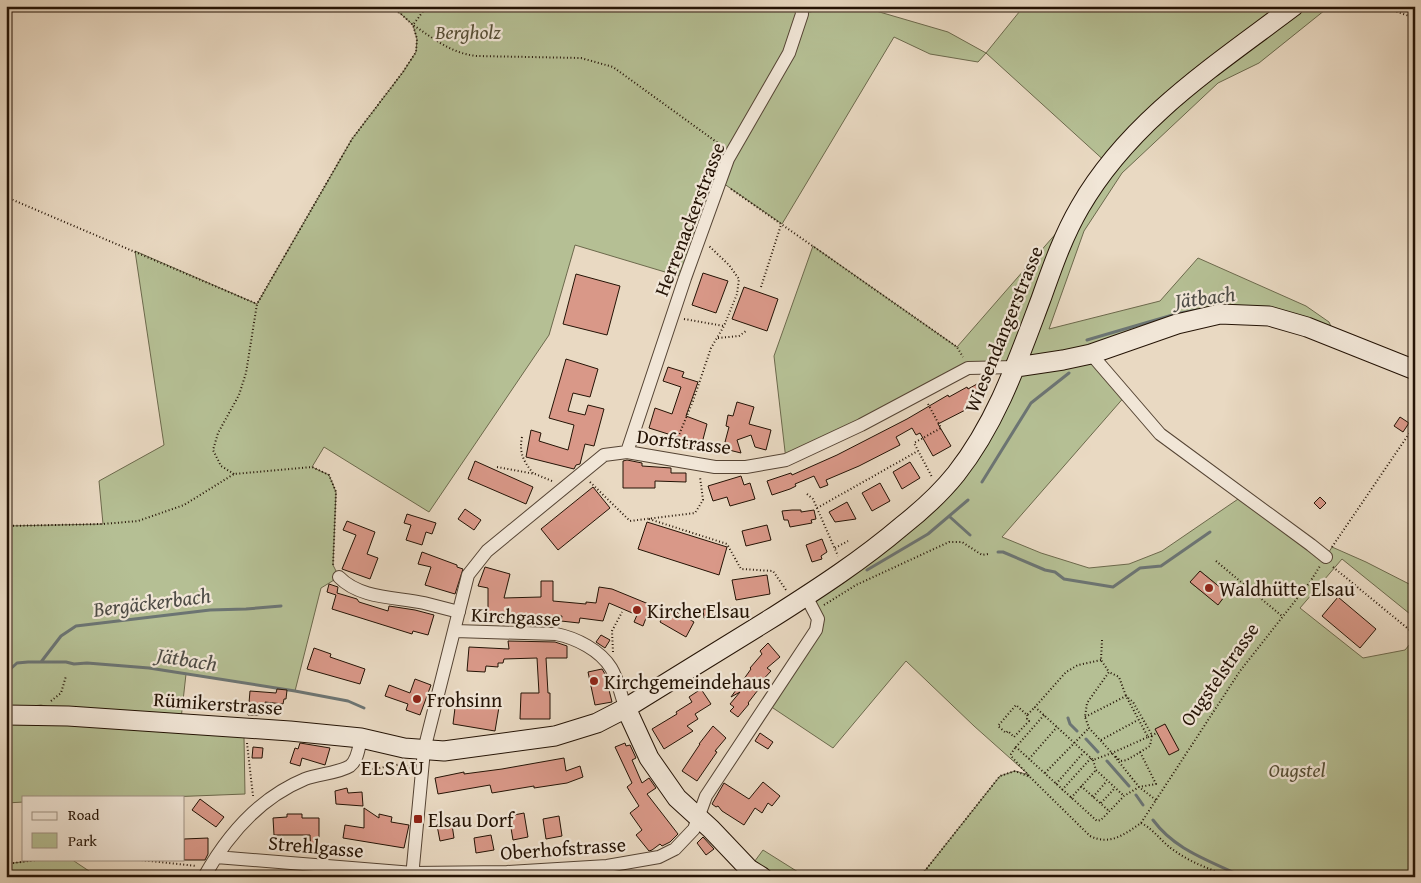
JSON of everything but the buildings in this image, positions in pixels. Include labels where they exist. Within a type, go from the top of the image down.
[{"type":"main road","name":"Wiesendangerstrasse","points":[[424,750],[444,751],[555,736],[597,723],[626,708],[804,601],[887,539],[922,509],[954,476],[977,446],[1016,367],[1058,252],[1079,207],[1108,164],[1139,129],[1170,101],[1294,6]]},
{"type":"main road","points":[[1016,367],[1091,354],[1177,324],[1220,314],[1269,316],[1307,327],[1415,370]]},
{"type":"main road","points":[[626,708],[649,758],[677,798],[711,828],[749,869],[762,877]]},
{"type":"main road","name":"Rümikerstrasse","points":[[6,715],[33,714],[245,727],[361,738],[424,750]]},
{"type":"street","name":"Herrenackerstrasse","points":[[627,452],[728,159],[789,53],[802,14],[801,6]]},
{"type":"street","points":[[1091,354],[1160,434],[1326,557]]},
{"type":"street","name":"Dorfstrasse","points":[[413,875],[424,750],[468,575],[487,551],[604,455],[627,452],[715,467],[746,468],[786,460],[861,425],[968,368],[1016,367]]},
{"type":"street","points":[[339,577],[346,584],[380,597],[424,603],[459,612]]},
{"type":"street","name":"Oberhofstrasse","points":[[413,875],[607,866],[659,857],[675,849],[694,829],[706,796],[816,630],[818,619],[804,601]]},
{"type":"street","name":"Kirchgasse","points":[[455,631],[556,634],[569,637],[598,654],[611,668],[621,690],[626,708]]},
{"type":"street","points":[[207,872],[225,842],[254,810],[277,793],[306,779],[349,766],[355,760],[361,738]]},
{"type":"street","name":"Strehlgasse","points":[[216,856],[413,875]]},
{"type":"path","points":[[389,6],[413,25],[454,51],[464,55],[581,58],[613,67],[721,145],[728,159]]},
{"type":"path","points":[[413,25],[427,6]]},
{"type":"path","points":[[1380,6],[1415,18]]},
{"type":"path","points":[[234,474],[221,466],[213,450],[218,433],[239,395],[246,373],[256,304],[352,139],[404,72],[416,52],[417,39],[413,25]]},
{"type":"path","points":[[720,181],[957,347],[963,355],[968,368]]},
{"type":"path","points":[[6,196],[256,304]]},
{"type":"path","points":[[761,287],[782,224]]},
{"type":"path","points":[[669,459],[693,401],[711,348],[724,326],[737,294],[739,279],[718,254],[699,240]]},
{"type":"path","points":[[672,317],[724,326]]},
{"type":"path","points":[[718,338],[739,336],[746,331]]},
{"type":"path","points":[[922,393],[942,428],[914,443],[932,477],[928,482]]},
{"type":"path","name":"Ougstelstrasse","points":[[1016,747],[1011,756],[1090,836],[1099,840],[1113,840],[1141,823],[1240,672],[1310,582],[1415,425]]},
{"type":"path","points":[[522,437],[520,446],[523,461],[535,474]]},
{"type":"path","points":[[817,508],[918,451]]},
{"type":"path","points":[[583,472],[630,521],[695,513],[703,500],[700,477],[701,464]]},
{"type":"path","points":[[6,526],[103,524],[138,521],[184,505],[234,474],[312,467],[329,475],[336,492],[333,565],[339,577]]},
{"type":"path","points":[[497,467],[535,474],[565,486]]},
{"type":"path","points":[[807,494],[813,499],[841,560]]},
{"type":"path","points":[[647,518],[727,544],[741,569],[774,571],[804,601],[856,586],[950,542],[962,542],[982,555],[988,554]]},
{"type":"path","points":[[834,548],[848,541]]},
{"type":"path","points":[[1326,557],[1334,568],[1412,632]]},
{"type":"path","points":[[1216,560],[1283,616]]},
{"type":"path","points":[[604,660],[613,652],[612,631],[622,612]]},
{"type":"path","points":[[1102,640],[1101,660],[1109,672],[1120,677],[1126,696],[1148,737]]},
{"type":"path","points":[[1026,715],[1016,705],[998,726],[1006,733],[1008,731],[1014,737],[1029,721],[1026,719],[1028,717],[1026,715],[1066,672],[1078,665],[1101,660]]},
{"type":"path","points":[[1109,672],[1087,703],[1085,717],[1089,728],[1112,753],[1138,787],[1156,800]]},
{"type":"path","points":[[33,714],[61,693],[66,676]]},
{"type":"path","points":[[1085,717],[1126,696]]},
{"type":"path","points":[[1112,753],[1121,761],[1127,760],[1150,746],[1152,735],[1133,702],[1126,696]]},
{"type":"path","points":[[1035,706],[1092,759],[1096,770],[1124,796]]},
{"type":"path","points":[[1044,715],[1016,747],[1097,821],[1101,820],[1124,796],[1138,787],[1156,784],[1140,752]]},
{"type":"path","points":[[1100,740],[1138,720]]},
{"type":"path","points":[[1029,759],[1057,727]]},
{"type":"path","points":[[1044,774],[1089,728]]},
{"type":"path","points":[[1062,790],[1092,759],[1112,753],[1157,733]]},
{"type":"path","points":[[246,736],[254,810]]},
{"type":"path","points":[[1056,784],[1084,752]]},
{"type":"path","points":[[349,766],[357,771],[402,764],[422,773]]},
{"type":"path","points":[[1071,798],[1096,770]]},
{"type":"path","points":[[920,877],[1000,776],[1015,771],[1030,777]]},
{"type":"path","points":[[1093,797],[1107,781]]},
{"type":"path","points":[[1081,786],[1110,811]]},
{"type":"path","points":[[1101,803],[1115,788]]},
{"type":"path","points":[[1141,823],[1151,828],[1173,851],[1190,861],[1229,877]]},
{"type":"path","points":[[6,864],[36,860]]},
{"type":"path","points":[[137,860],[207,872]]},
{"type":"path","points":[[1405,877],[1415,871]]},
{"type":"green space","name":"Bergholz","points":[[389,6],[801,6],[802,14],[834,6],[859,6],[948,32],[986,53],[978,62],[930,54],[894,37],[782,224],[720,181],[685,278],[575,245],[549,335],[429,512],[324,447],[312,467],[329,475],[336,492],[333,565],[339,577],[321,588],[295,691],[186,674],[181,719],[58,709],[41,705],[6,709],[6,526],[103,524],[99,481],[164,445],[135,251],[257,304],[352,139],[416,52],[417,39],[413,25]]},
{"type":"green space","name":"Ougstel","points":[[1024,6],[1330,6],[1259,63],[1218,83],[1122,173],[1084,231],[1049,329],[1160,301],[1198,258],[1306,306],[1329,322],[1337,339],[1220,314],[1091,354],[1126,395],[1002,537],[1041,553],[1089,568],[1129,564],[1162,551],[1244,495],[1326,557],[1332,547],[1415,587],[1415,618],[1342,559],[1300,608],[1363,658],[1405,650],[1415,638],[1415,873],[1408,877],[920,877],[1000,776],[1015,771],[1029,775],[906,661],[833,748],[767,704],[816,630],[806,596],[954,476],[1016,368],[968,368],[786,460],[774,356],[813,246],[957,347],[1079,207],[1108,164],[986,53]],"holes":[[[1200,571],[1227,593],[1218,604],[1191,583]]]},
{"type":"green space","points":[[35,723],[244,737],[245,794],[185,796],[22,796],[22,802],[6,803],[6,724]]},
{"type":"green space","points":[[763,850],[806,877],[762,877],[749,869]]},
{"type":"green space","points":[[36,860],[72,860],[98,877],[6,877],[6,864]]},
{"type":"waterway","name":"Jätbach","points":[[1087,340],[1176,314],[1197,310]]},
{"type":"waterway","name":"Jätbach","points":[[982,482],[1031,403],[1069,373]]},
{"type":"waterway","name":"Jätbach","points":[[867,570],[928,534],[968,500]]},
{"type":"waterway","points":[[950,517],[970,535]]},
{"type":"waterway","points":[[998,552],[1003,552],[1045,570],[1055,572],[1064,579],[1113,587],[1140,568],[1161,566],[1210,532]]},
{"type":"waterway","name":"Bergäckerbach","points":[[41,662],[61,636],[76,626],[210,610],[281,606]]},
{"type":"waterway","name":"Jätbach","points":[[6,673],[17,663],[28,662],[87,663],[149,668],[295,691],[348,701],[364,708]]},
{"type":"waterway","points":[[1068,718],[1070,724],[1077,731]]},
{"type":"waterway","points":[[1086,739],[1098,752]]},
{"type":"waterway","points":[[1107,761],[1129,786]]},
{"type":"waterway","points":[[1136,795],[1143,805]]},
{"type":"waterway","points":[[1153,820],[1172,840],[1194,854],[1243,877]]},
{"type":"place","name":"Waldhütte Elsau","points":[[1209,588]]},
{"type":"place","name":"Kirche Elsau","points":[[637,610]]},
{"type":"place","name":"Kirchgemeindehaus","points":[[594,681]]},
{"type":"place","name":"Frohsinn","points":[[417,699]]},
{"type":"place","name":"Elsau Dorf","points":[[418,819]]},
{"type":"district","name":"ELSAU","points":[[393,767]]}]
